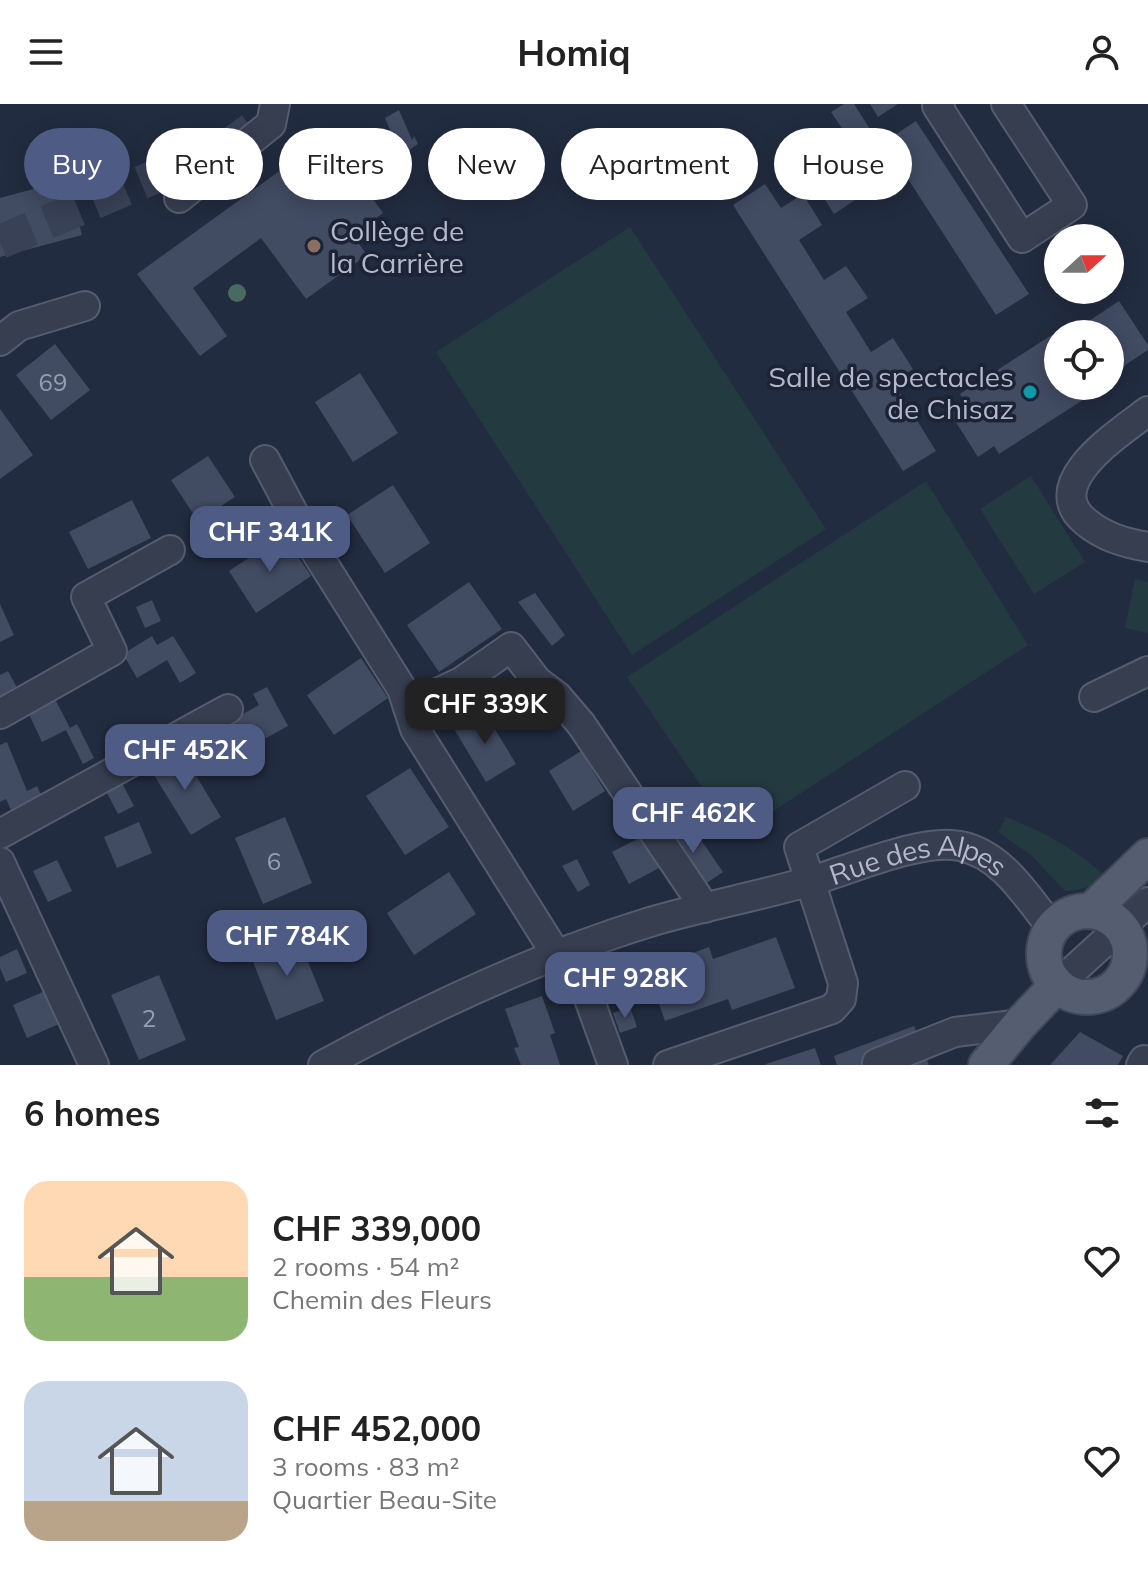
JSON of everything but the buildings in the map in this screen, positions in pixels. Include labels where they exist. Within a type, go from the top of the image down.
[{"type":"main road","points":[[1106,919],[1148,856]]},
{"type":"main road","points":[[1076,912],[1106,919],[1139,955],[1115,988],[1089,998],[1075,996],[1057,985],[1046,968],[1046,940],[1052,928],[1076,912]]},
{"type":"main road","points":[[986,1065],[1057,985]]},
{"type":"street","points":[[263,130],[271,124],[275,104]]},
{"type":"street","points":[[940,104],[937,106],[1022,238],[1072,205],[1006,104]]},
{"type":"street","points":[[0,341],[19,326],[85,306]]},
{"type":"street","points":[[1148,411],[1089,460],[1076,477],[1071,498],[1074,509],[1092,527],[1119,541],[1148,547]]},
{"type":"street","points":[[265,460],[304,533],[402,689],[415,729],[564,952],[613,1065]]},
{"type":"street","points":[[0,714],[112,651],[86,597],[170,550]]},
{"type":"street","points":[[408,707],[461,682],[511,647],[537,681],[557,696],[581,724],[705,908]]},
{"type":"street","points":[[1094,697],[1148,671]]},
{"type":"street","points":[[0,834],[228,709]]},
{"type":"street","points":[[668,1065],[832,1009],[841,999],[843,983],[839,964],[799,847],[905,786]]},
{"type":"street","name":"Rue des Alpes","points":[[338,1061],[461,995],[564,952],[651,922],[811,881],[931,845],[958,845],[984,853],[1010,875],[1052,928]]},
{"type":"street","points":[[0,862],[94,1065]]},
{"type":"street","points":[[1057,985],[1106,919],[1148,902]]},
{"type":"street","points":[[878,1065],[955,1032],[1020,1024]]},
{"type":"shaded area","points":[[630,227],[826,529],[632,655],[436,352]]},
{"type":"shaded area","points":[[1031,476],[1085,562],[1034,594],[980,509]]},
{"type":"shaded area","points":[[926,481],[1028,645],[735,836],[627,677]]},
{"type":"shaded area","points":[[1135,579],[1148,582],[1148,633],[1125,628]]},
{"type":"shaded area","points":[[1006,817],[1059,842],[1106,876],[1087,887],[1065,891],[1031,855],[998,832]]},
{"type":"tunnel","points":[[0,242],[146,180]]},
{"type":"place","name":"Collège de la Carrière","points":[[314,246]]},
{"type":"place","name":"Salle de spectacles de Chisaz","points":[[1030,392]]}]
